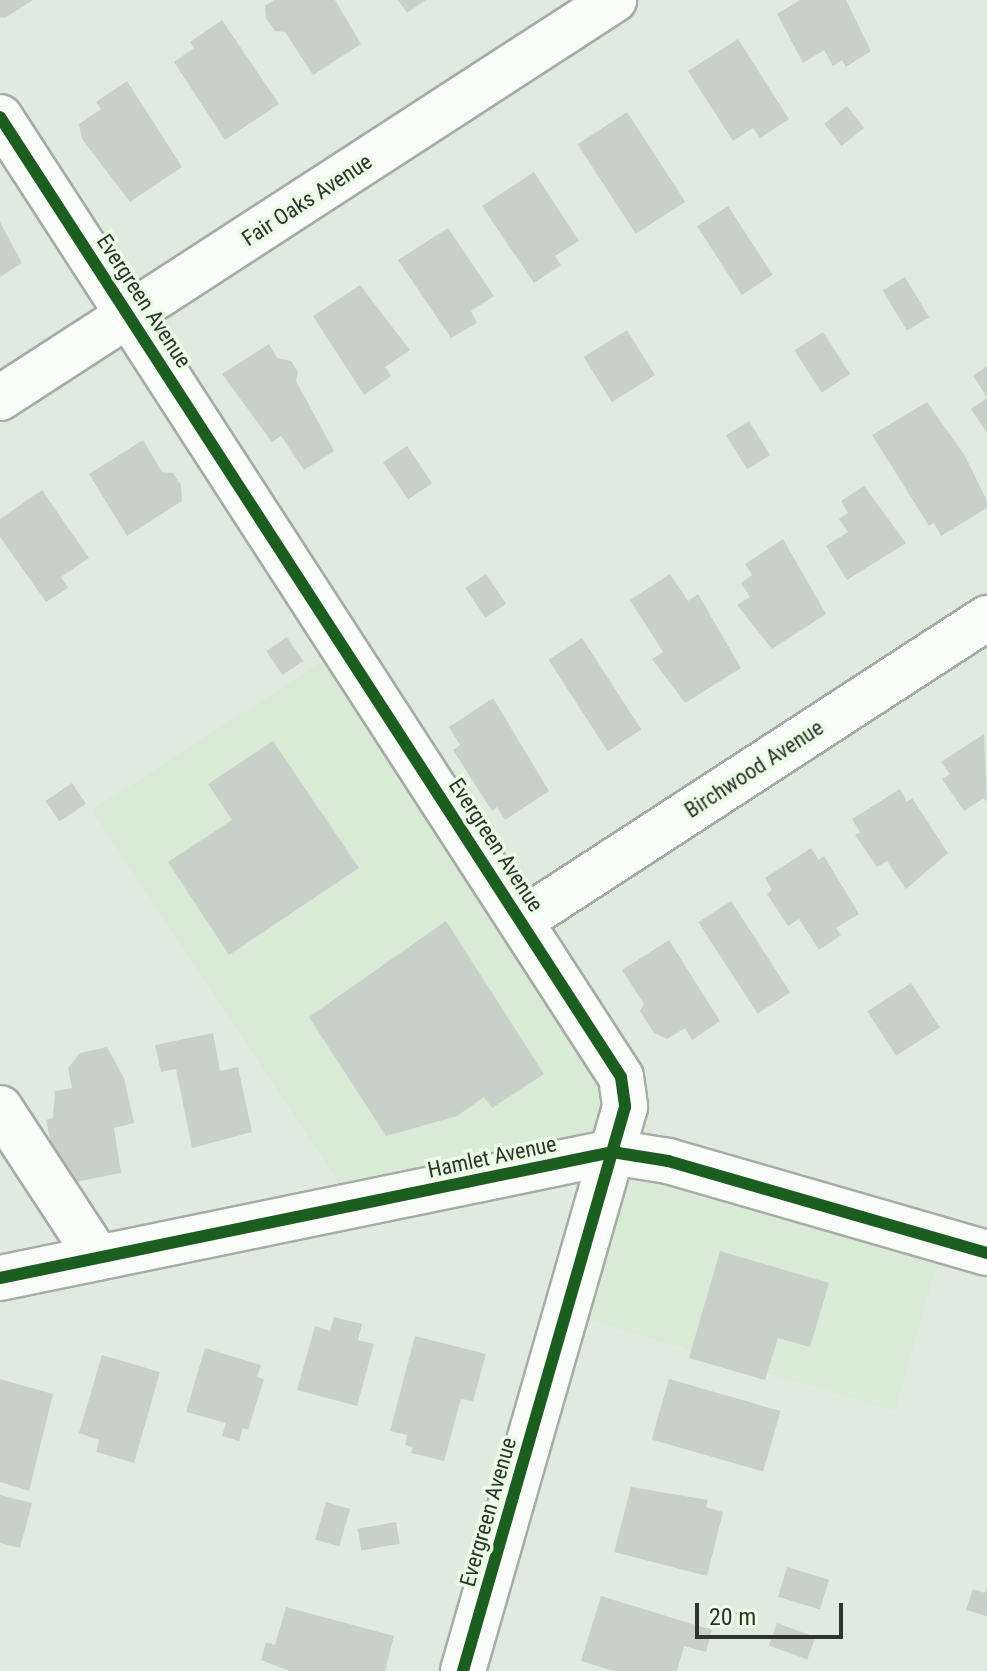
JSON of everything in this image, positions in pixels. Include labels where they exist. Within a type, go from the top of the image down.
[{"type":"street","name":"Fair Oaks Avenue","points":[[0,398],[614,0]]},
{"type":"street","name":"Evergreen Avenue","points":[[0,117],[621,1077],[625,1107],[463,1671]]},
{"type":"street","name":"Birchwood Avenue","points":[[521,921],[987,618]]},
{"type":"street","points":[[0,1108],[98,1258]]},
{"type":"street","name":"Hamlet Avenue","points":[[0,1278],[612,1152],[668,1161],[987,1253]]},
{"type":"shaded area","points":[[343,648],[625,1097],[685,1172],[943,1242],[895,1411],[562,1312],[606,1169],[358,1212],[92,810]]},
{"type":"building","points":[[0,0],[33,0],[5,18],[0,17]]},
{"type":"building","points":[[274,0],[335,0],[361,44],[313,75],[285,32],[275,31],[266,18],[265,6]]},
{"type":"building","points":[[398,0],[426,0],[407,13]]},
{"type":"building","points":[[800,0],[846,0],[871,51],[846,67],[842,60],[833,66],[824,50],[803,63],[777,14]]},
{"type":"building","points":[[222,20],[279,104],[225,140],[174,62],[194,48],[190,42]]},
{"type":"building","points":[[738,39],[789,119],[760,138],[753,128],[733,141],[688,71]]},
{"type":"building","points":[[127,81],[182,167],[130,202],[82,139],[79,124],[101,109],[96,102]]},
{"type":"building","points":[[847,106],[864,128],[841,146],[824,124]]},
{"type":"building","points":[[627,112],[685,202],[636,234],[578,144]]},
{"type":"building","points":[[534,172],[579,241],[555,256],[561,265],[534,283],[482,206]]},
{"type":"building","points":[[728,206],[773,275],[742,295],[697,226]]},
{"type":"building","points":[[0,222],[22,263],[0,277]]},
{"type":"building","points":[[448,228],[494,296],[471,311],[477,323],[451,338],[398,260]]},
{"type":"building","points":[[905,277],[929,317],[907,331],[883,290]]},
{"type":"building","points":[[360,285],[410,350],[385,367],[391,376],[364,395],[313,316]]},
{"type":"building","points":[[627,330],[655,375],[612,402],[584,357]]},
{"type":"building","points":[[823,332],[850,374],[822,392],[794,351]]},
{"type":"building","points":[[269,344],[277,358],[291,361],[298,372],[296,381],[334,451],[304,470],[281,436],[272,442],[222,374]]},
{"type":"building","points":[[987,366],[987,397],[973,376]]},
{"type":"building","points":[[987,398],[987,433],[971,409]]},
{"type":"building","points":[[927,402],[965,456],[987,501],[987,508],[941,536],[934,523],[929,526],[872,435]]},
{"type":"building","points":[[749,421],[770,455],[747,469],[726,435]]},
{"type":"building","points":[[143,440],[162,472],[173,473],[181,485],[182,501],[127,536],[89,474]]},
{"type":"building","points":[[407,446],[432,483],[408,500],[383,462]]},
{"type":"building","points":[[864,486],[906,543],[847,580],[826,546],[848,532],[839,519],[848,513],[841,501]]},
{"type":"building","points":[[42,490],[89,558],[61,577],[68,588],[46,602],[0,537],[0,519]]},
{"type":"building","points":[[783,539],[826,614],[772,649],[737,605],[750,597],[741,583],[752,575],[745,564]]},
{"type":"building","points":[[486,574],[506,604],[485,618],[465,588]]},
{"type":"building","points":[[670,574],[688,601],[698,594],[741,668],[685,703],[652,659],[663,652],[630,600]]},
{"type":"building","points":[[287,637],[303,661],[282,675],[266,651]]},
{"type":"building","points":[[582,638],[641,729],[608,751],[548,660]]},
{"type":"building","points":[[493,698],[549,791],[505,820],[497,807],[492,811],[453,750],[460,745],[449,727]]},
{"type":"building","points":[[984,734],[987,802],[984,798],[964,811],[942,779],[950,774],[941,762]]},
{"type":"building","points":[[273,741],[359,868],[229,955],[168,862],[232,820],[208,784]]},
{"type":"building","points":[[72,783],[86,804],[59,822],[45,801]]},
{"type":"building","points":[[900,789],[907,802],[912,798],[948,853],[906,889],[887,861],[877,867],[855,835],[860,832],[852,819]]},
{"type":"building","points":[[811,848],[819,860],[824,856],[859,914],[836,928],[841,935],[819,950],[799,919],[788,926],[767,894],[772,890],[765,878]]},
{"type":"building","points":[[731,901],[790,992],[758,1014],[698,922]]},
{"type":"building","points":[[446,921],[544,1074],[492,1108],[484,1097],[457,1116],[386,1136],[309,1017]]},
{"type":"building","points":[[669,940],[720,1021],[692,1040],[685,1028],[667,1039],[654,1033],[640,1011],[644,1004],[622,970]]},
{"type":"building","points":[[911,983],[940,1027],[896,1056],[867,1011]]},
{"type":"building","points":[[213,1033],[220,1071],[238,1067],[252,1132],[192,1148],[176,1069],[161,1072],[155,1045]]},
{"type":"building","points":[[107,1047],[124,1078],[134,1123],[114,1128],[121,1173],[60,1185],[46,1120],[53,1118],[55,1091],[72,1088],[68,1068],[80,1053]]},
{"type":"building","points":[[720,1251],[829,1283],[810,1347],[778,1338],[765,1380],[689,1358]]},
{"type":"building","points":[[334,1317],[362,1324],[358,1340],[374,1344],[357,1406],[297,1390],[315,1326],[330,1331]]},
{"type":"building","points":[[415,1336],[486,1354],[473,1401],[461,1399],[444,1461],[411,1453],[413,1447],[405,1445],[407,1435],[390,1431]]},
{"type":"building","points":[[205,1348],[261,1365],[257,1377],[264,1379],[248,1430],[243,1428],[239,1441],[222,1436],[226,1423],[186,1412]]},
{"type":"building","points":[[102,1355],[160,1372],[134,1463],[96,1452],[99,1440],[79,1433]]},
{"type":"building","points":[[0,1379],[53,1394],[29,1491],[0,1482]]},
{"type":"building","points":[[669,1379],[781,1411],[763,1472],[652,1440]]},
{"type":"building","points":[[631,1487],[708,1500],[706,1507],[723,1512],[707,1576],[614,1552]]},
{"type":"building","points":[[0,1495],[32,1503],[20,1548],[0,1543]]},
{"type":"building","points":[[326,1502],[350,1509],[339,1546],[315,1539]]},
{"type":"building","points":[[396,1522],[400,1544],[361,1550],[358,1529]]},
{"type":"building","points":[[787,1567],[829,1580],[820,1610],[778,1597]]},
{"type":"building","points":[[987,1587],[987,1616],[966,1610],[973,1589],[985,1593]]},
{"type":"building","points":[[601,1596],[712,1630],[706,1652],[684,1646],[677,1671],[614,1671],[581,1661]]},
{"type":"building","points":[[286,1607],[394,1636],[385,1671],[289,1671],[261,1660],[266,1642],[275,1645]]},
{"type":"building","points":[[777,1623],[816,1637],[807,1660],[769,1646]]},
{"type":"cycle path","points":[[0,117],[621,1077],[625,1107],[463,1671]]},
{"type":"cycle path","points":[[0,1278],[612,1152],[668,1161],[987,1253]]}]
